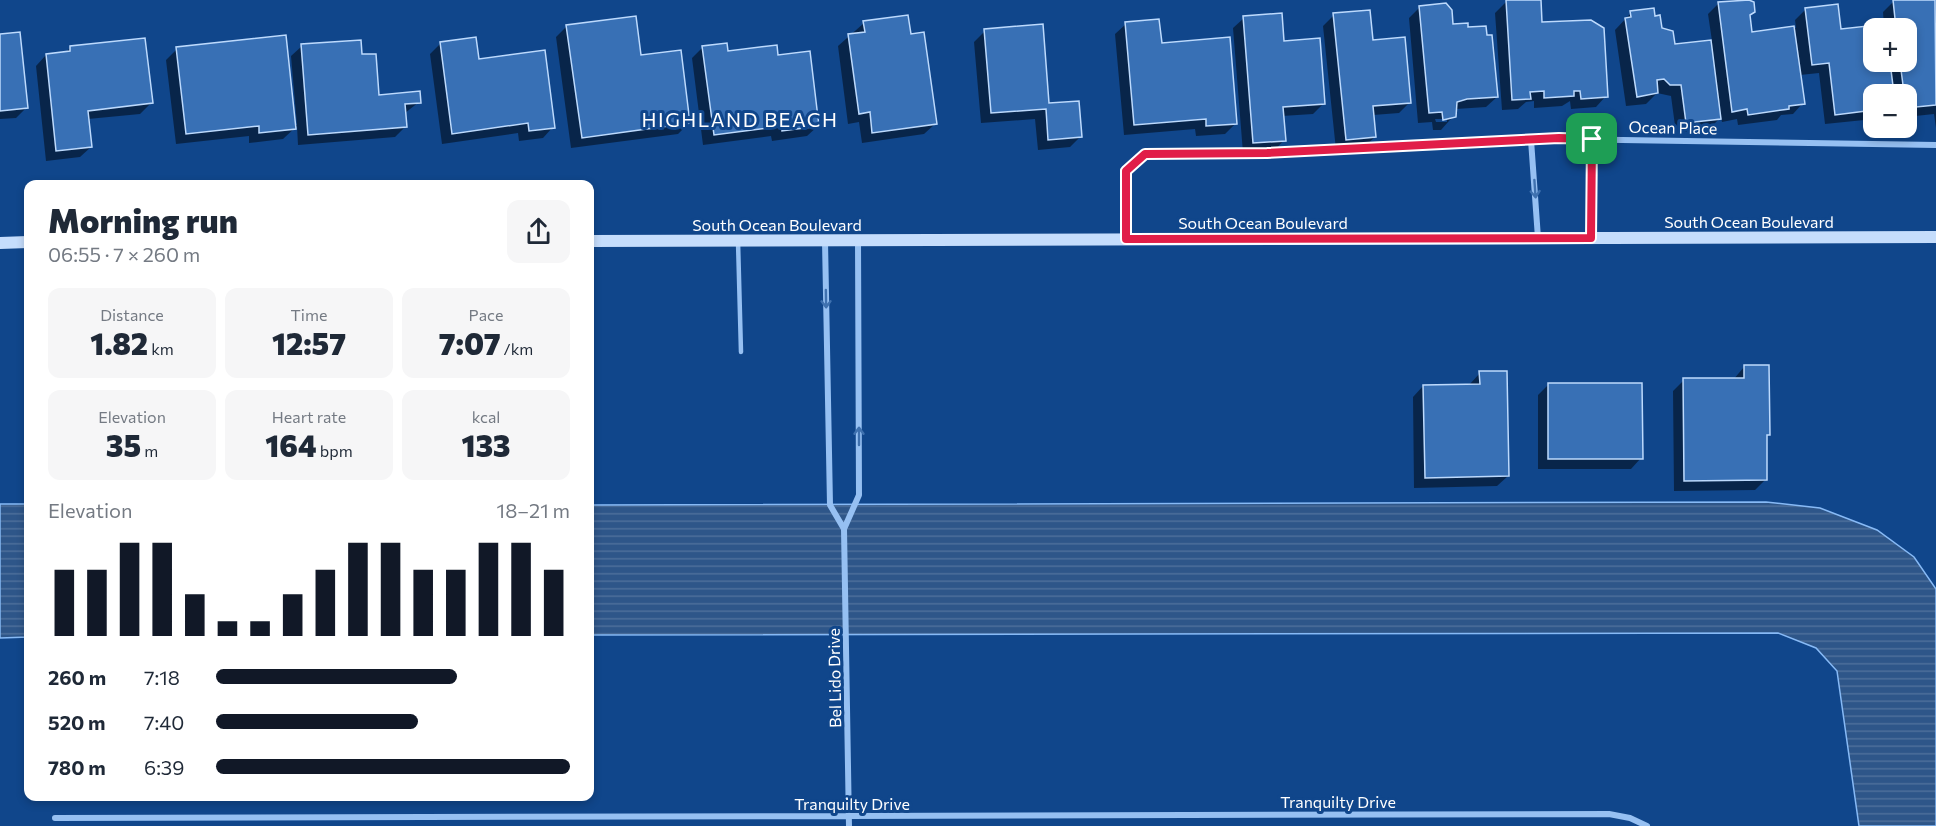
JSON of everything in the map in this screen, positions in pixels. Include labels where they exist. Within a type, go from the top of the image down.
[{"type":"main road","name":"South Ocean Boulevard","points":[[594,241],[1936,237]]},
{"type":"main road","points":[[0,243],[24,242]]},
{"type":"street","name":"Ocean Place","points":[[1126,239],[1126,171],[1145,154],[1267,153],[1592,139],[1936,144]]},
{"type":"street","points":[[1591,238],[1592,139]]},
{"type":"street","points":[[1531,140],[1538,238]]},
{"type":"street","name":"Bel Lido Drive","points":[[849,826],[844,530],[859,495],[858,240]]},
{"type":"street","name":"Bel Lido Drive","points":[[825,241],[830,505],[844,530]]},
{"type":"street","name":"Tranquilty Drive","points":[[55,818],[1609,814],[1630,818],[1647,826]]},
{"type":"lane","points":[[738,241],[741,352]]},
{"type":"water","points":[[1766,502],[1820,508],[1877,530],[1914,557],[1936,589],[1936,826],[1859,826],[1837,671],[1816,648],[1778,633],[594,635],[594,505]]},
{"type":"water","points":[[0,504],[24,504],[24,637],[0,638]]},
{"type":"building","points":[[1506,0],[1541,0],[1542,22],[1591,20],[1604,28],[1608,97],[1581,99],[1580,91],[1574,91],[1574,96],[1544,98],[1544,91],[1530,92],[1531,99],[1512,100]]},
{"type":"building","points":[[1749,0],[1754,2],[1755,12],[1750,15],[1752,32],[1794,26],[1805,104],[1789,106],[1789,109],[1748,115],[1747,109],[1732,112],[1718,2]]},
{"type":"building","points":[[1893,0],[1935,0],[1936,105],[1917,107],[1917,84],[1903,84],[1901,72],[1917,72],[1917,18],[1895,18]]},
{"type":"building","points":[[1446,3],[1452,10],[1453,24],[1468,23],[1468,27],[1486,26],[1487,35],[1492,35],[1498,97],[1457,102],[1456,117],[1443,120],[1442,112],[1429,113],[1419,6]]},
{"type":"building","points":[[1838,4],[1841,29],[1863,27],[1863,72],[1891,72],[1893,84],[1863,84],[1863,111],[1835,115],[1829,63],[1812,65],[1805,8]]},
{"type":"building","points":[[1654,8],[1655,16],[1660,15],[1662,28],[1673,31],[1675,44],[1711,40],[1721,119],[1686,123],[1681,85],[1670,85],[1664,79],[1657,80],[1658,93],[1637,97],[1625,18],[1631,17],[1630,11]]},
{"type":"building","points":[[1370,10],[1373,40],[1405,37],[1411,103],[1373,106],[1376,137],[1346,140],[1333,13]]},
{"type":"building","points":[[1282,13],[1284,41],[1320,38],[1325,104],[1283,107],[1286,141],[1253,143],[1243,16]]},
{"type":"building","points":[[908,15],[911,34],[924,32],[937,124],[872,133],[870,112],[859,114],[848,34],[865,32],[863,21]]},
{"type":"building","points":[[636,16],[641,55],[681,50],[690,123],[582,138],[566,25]]},
{"type":"building","points":[[1159,19],[1162,43],[1230,37],[1237,124],[1206,126],[1206,119],[1134,125],[1125,22]]},
{"type":"building","points":[[1043,24],[1049,103],[1079,101],[1082,137],[1048,140],[1046,109],[991,113],[984,29]]},
{"type":"building","points":[[20,32],[28,108],[0,111],[0,34]]},
{"type":"building","points":[[286,35],[296,129],[259,133],[259,126],[186,134],[176,47]]},
{"type":"building","points":[[476,37],[479,59],[545,50],[555,128],[529,131],[528,123],[452,134],[440,42]]},
{"type":"building","points":[[145,38],[153,103],[88,111],[92,147],[56,151],[46,54],[70,51],[70,46]]},
{"type":"building","points":[[361,40],[362,54],[376,54],[379,95],[420,91],[421,103],[405,104],[407,127],[308,135],[301,44]]},
{"type":"building","points":[[727,43],[728,51],[777,45],[778,55],[810,51],[819,126],[782,131],[782,126],[714,135],[702,46]]},
{"type":"building","points":[[1744,365],[1769,365],[1770,435],[1767,435],[1767,480],[1684,481],[1683,378],[1744,378]]},
{"type":"building","points":[[1479,371],[1507,371],[1509,476],[1425,478],[1423,385],[1480,384]]},
{"type":"building","points":[[1548,383],[1642,383],[1643,459],[1548,459]]},
{"type":"district","name":"HIGHLAND BEACH","points":[[740,119]]},
{"type":"route","points":[[1559,138],[1592,139],[1591,238],[1126,239],[1126,171],[1145,154],[1267,153],[1559,138]]}]
